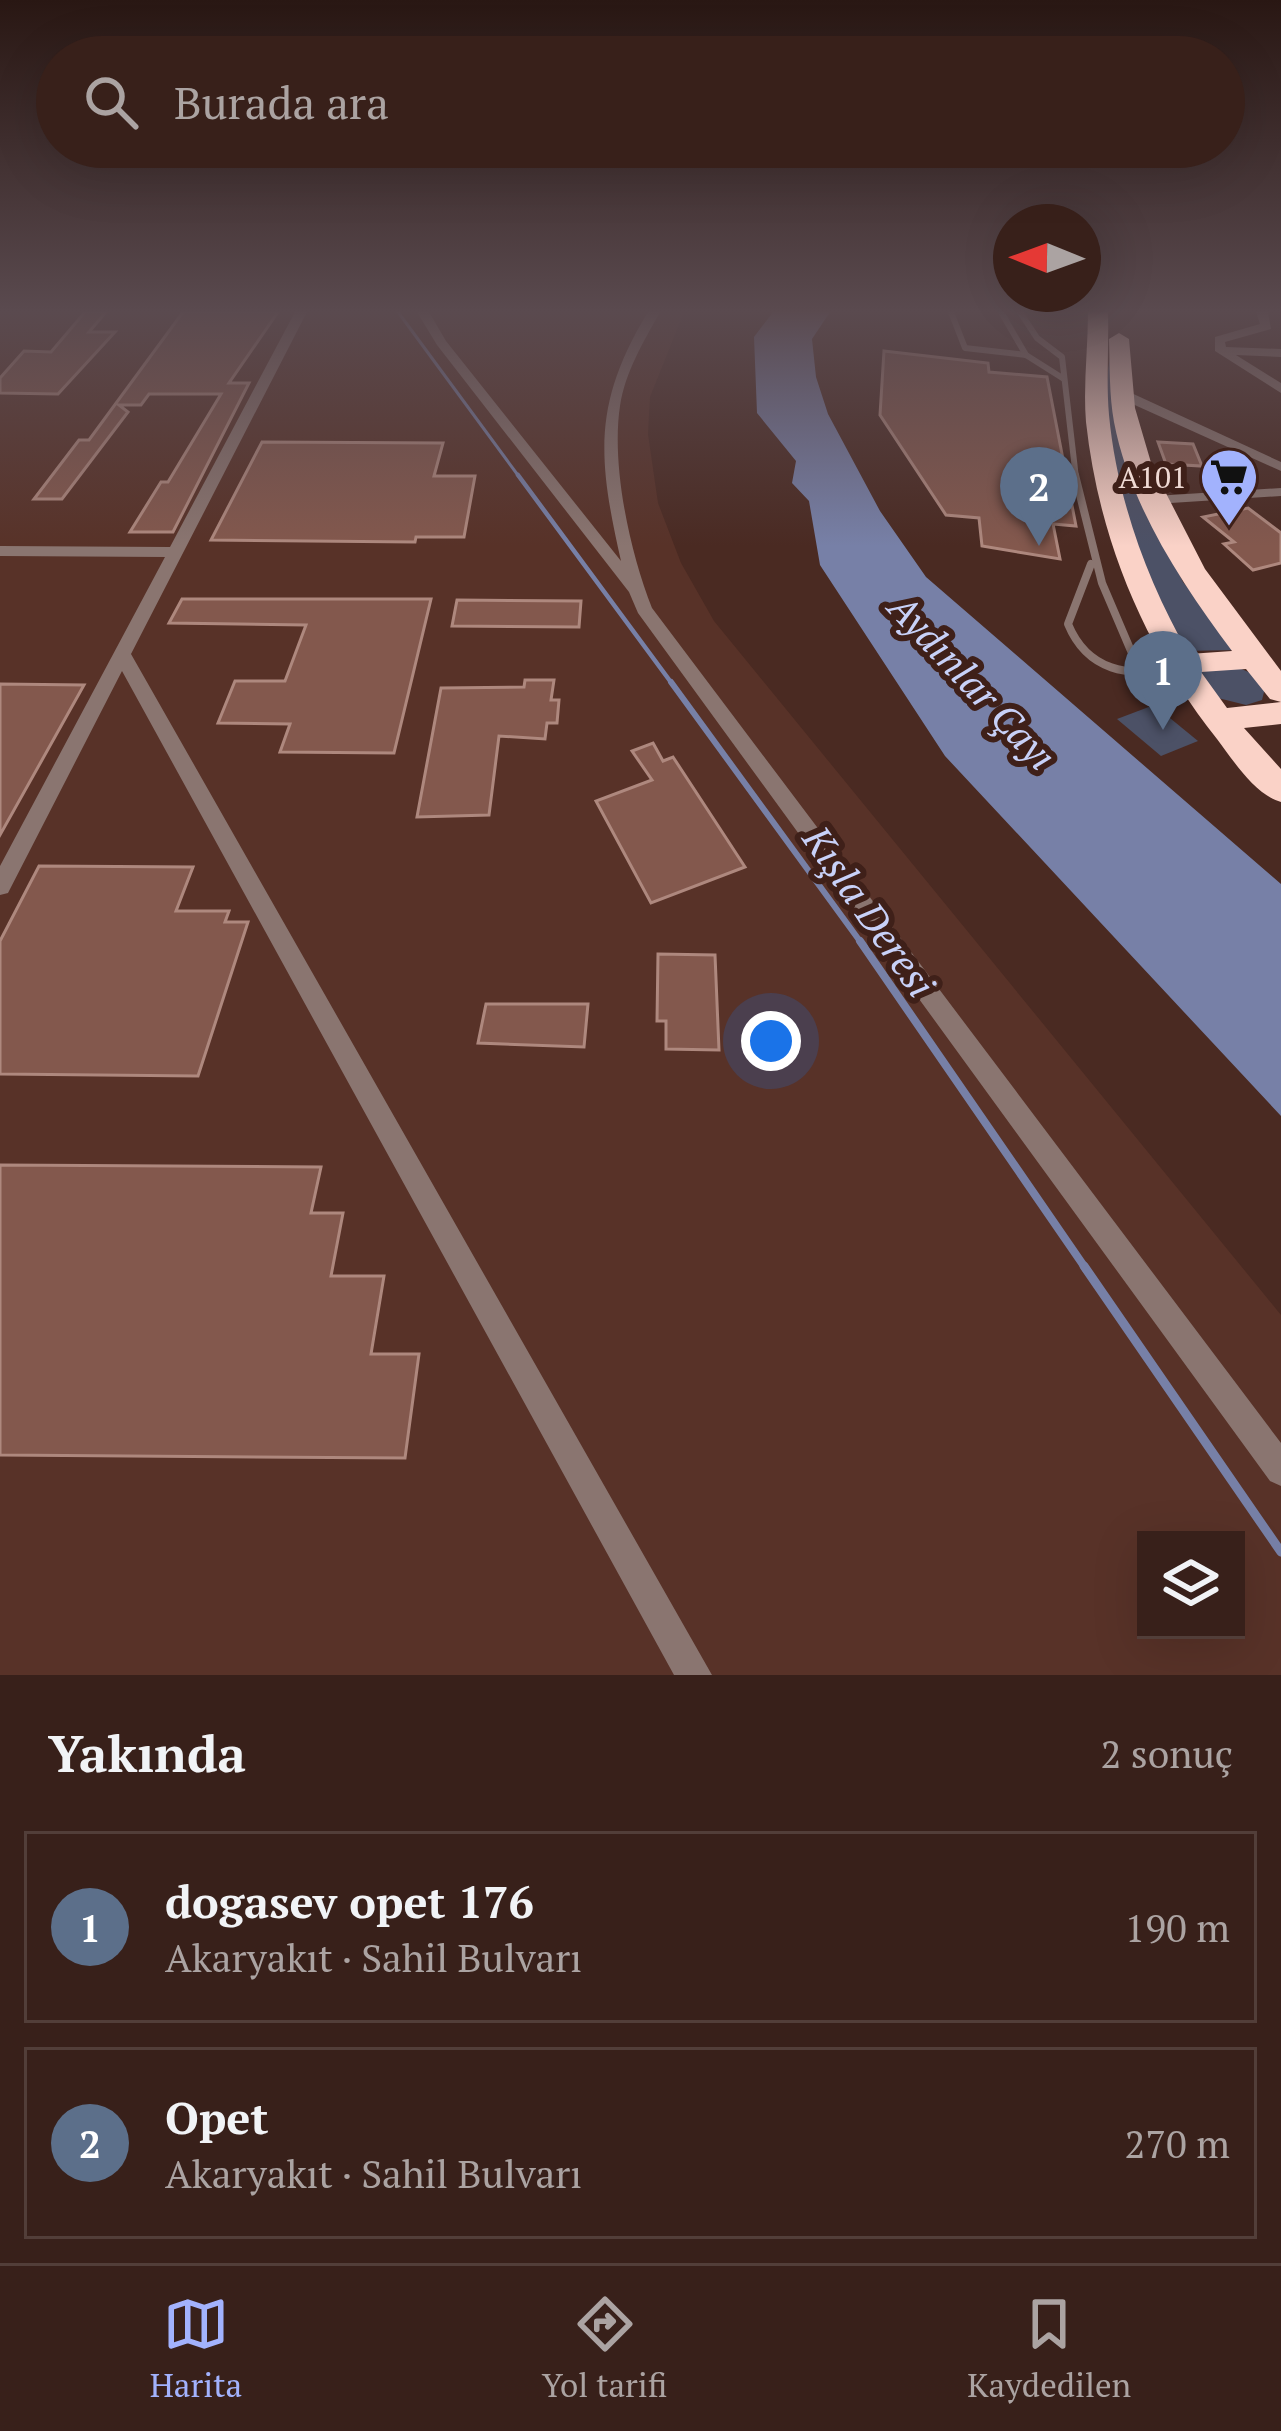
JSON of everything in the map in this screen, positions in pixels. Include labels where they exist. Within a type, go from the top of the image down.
[{"type":"highway","points":[[1097,390],[1114,502],[1137,586],[1177,664],[1218,720],[1281,790]]},
{"type":"highway","points":[[1122,390],[1137,461],[1155,500],[1197,577],[1275,686]]},
{"type":"highway","points":[[1177,664],[1275,686]]},
{"type":"highway","points":[[1218,720],[1275,686]]},
{"type":"street","points":[[0,887],[260,390]]},
{"type":"street","points":[[479,390],[634,589],[1281,1470]]},
{"type":"street","points":[[617,390],[611,442],[634,589]]},
{"type":"street","points":[[1122,394],[1281,467]]},
{"type":"street","points":[[1155,500],[1281,492]]},
{"type":"street","points":[[0,551],[175,552]]},
{"type":"street","points":[[122,654],[694,1675]]},
{"type":"lane","points":[[1066,390],[1092,561],[1134,658],[1177,664]]},
{"type":"lane","points":[[1092,561],[1068,624],[1084,655],[1108,672],[1167,669],[1177,664]]},
{"type":"shaded area","points":[[0,390],[653,390],[648,434],[658,503],[681,563],[714,621],[1281,1315],[1281,1675],[0,1675]]},
{"type":"shaded area","points":[[1117,390],[1138,487],[1183,582],[1239,650],[1181,651],[1124,508],[1108,432],[1106,394]]},
{"type":"shaded area","points":[[1235,666],[1255,675],[1265,688],[1262,700],[1246,705],[1214,697],[1200,672]]},
{"type":"shaded area","points":[[1154,705],[1198,741],[1161,756],[1117,719]]},
{"type":"water","name":"Aydınlar Çayı","points":[[756,390],[820,390],[828,414],[880,511],[926,577],[1281,884],[1281,1116],[945,756],[820,565],[809,501],[792,483],[796,461],[757,413]]},
{"type":"building","points":[[0,390],[62,390],[58,394]]},
{"type":"building","points":[[126,390],[245,390],[173,532],[130,532],[161,482],[168,482],[221,394],[149,394],[141,405],[119,405],[128,412],[62,499],[34,499],[79,440],[89,440]]},
{"type":"building","points":[[882,390],[1050,390],[1076,526],[1053,524],[1060,559],[982,546],[979,518],[946,515],[880,415]]},
{"type":"building","points":[[262,442],[443,443],[434,476],[475,476],[464,537],[416,537],[415,542],[211,540]]},
{"type":"building","points":[[1158,442],[1193,444],[1202,466],[1166,464]]},
{"type":"building","points":[[1248,508],[1281,533],[1281,563],[1253,570],[1224,544],[1234,542],[1203,517]]},
{"type":"building","points":[[182,599],[431,599],[394,753],[280,752],[290,724],[218,723],[235,681],[285,681],[306,625],[169,623]]},
{"type":"building","points":[[457,600],[581,601],[579,627],[452,626]]},
{"type":"building","points":[[525,680],[554,680],[551,700],[559,700],[557,723],[547,723],[545,739],[499,736],[489,815],[417,817],[441,688],[524,687]]},
{"type":"building","points":[[0,684],[84,685],[0,835]]},
{"type":"building","points":[[653,743],[663,761],[673,757],[745,867],[651,903],[596,801],[652,780],[632,751]]},
{"type":"building","points":[[39,866],[193,867],[176,911],[229,911],[225,922],[248,922],[198,1076],[0,1074],[0,941]]},
{"type":"building","points":[[658,954],[715,955],[719,1050],[666,1049],[666,1021],[657,1021]]},
{"type":"building","points":[[486,1004],[588,1004],[584,1047],[478,1043]]},
{"type":"building","points":[[0,1165],[321,1167],[311,1213],[343,1213],[331,1276],[384,1276],[371,1354],[419,1354],[405,1458],[0,1455]]},
{"type":"waterway","name":"Kışla Deresi","points":[[455,390],[520,478]]},
{"type":"waterway","name":"Kışla Deresi","points":[[518,475],[673,685]]},
{"type":"waterway","name":"Kışla Deresi","points":[[671,682],[862,944]]},
{"type":"waterway","name":"Kışla Deresi","points":[[860,941],[1086,1269]]},
{"type":"waterway","name":"Kışla Deresi","points":[[1084,1266],[1281,1552]]},
{"type":"place","name":"A101","points":[[1229,528]]},
{"type":"place","name":"Opet","points":[[1039,546]]},
{"type":"place","name":"dogasev opet 176","points":[[1163,730]]}]
